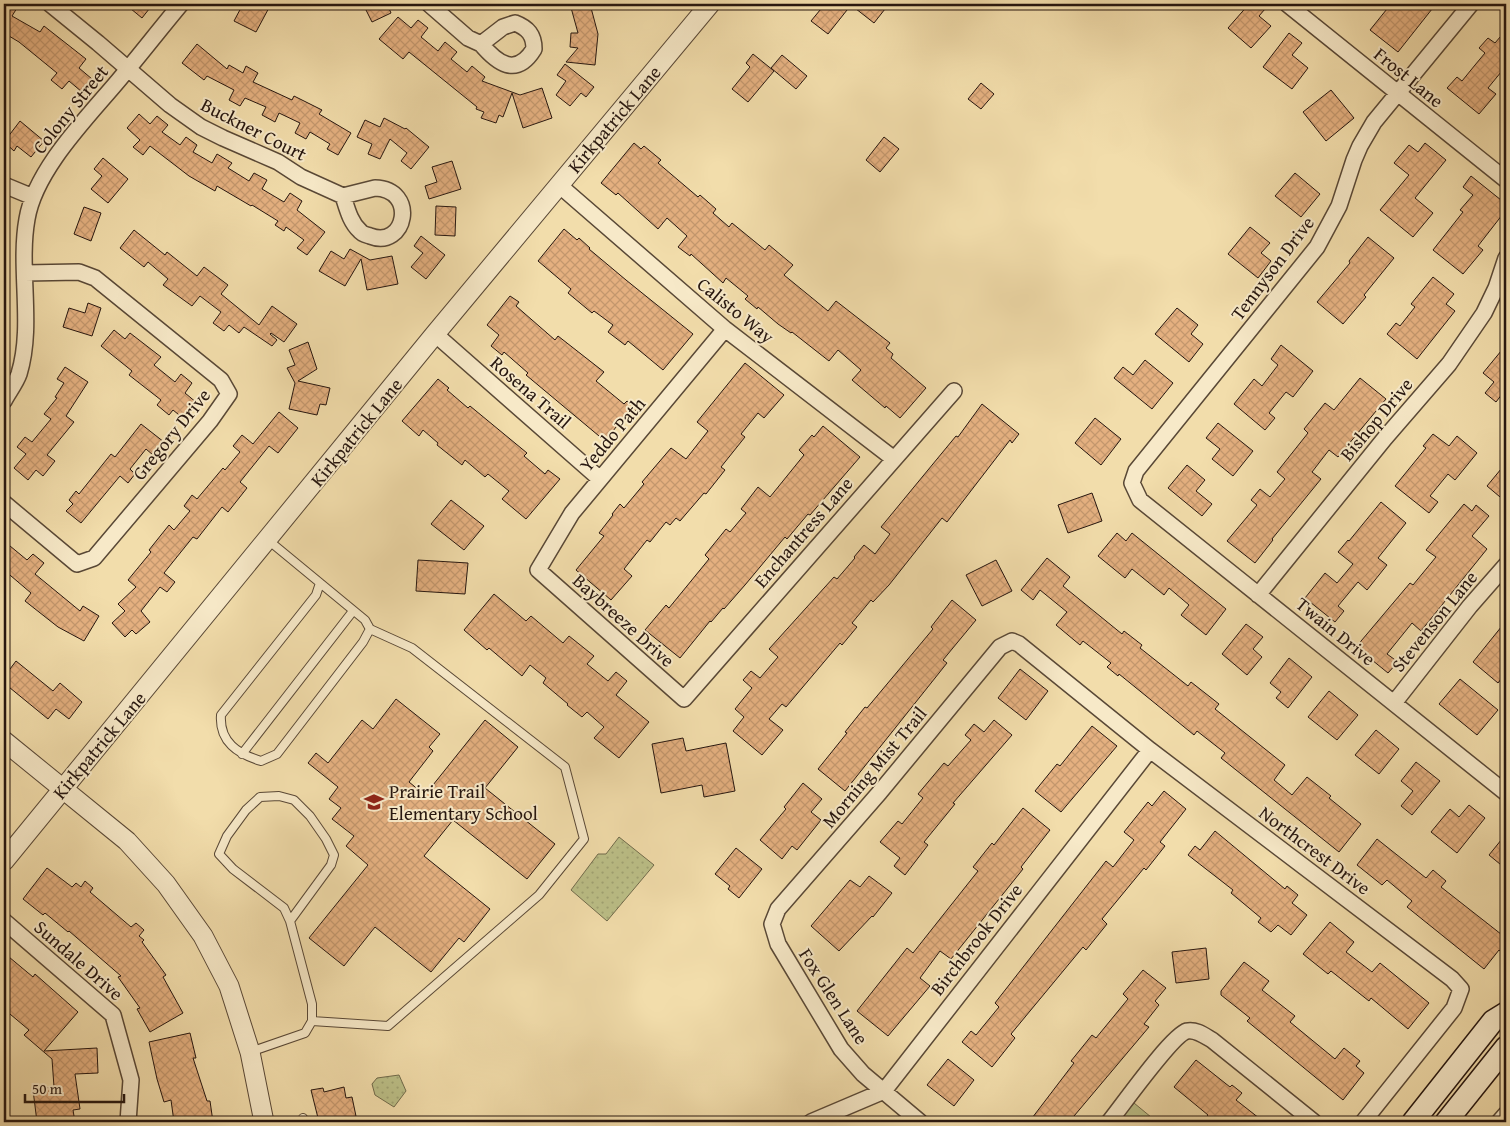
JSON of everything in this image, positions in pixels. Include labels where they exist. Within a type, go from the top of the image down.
[{"type":"main road","points":[[1413,1122],[1493,1021],[1506,1013]]},
{"type":"main road","points":[[1446,1122],[1506,1047]]},
{"type":"street","name":"Buckner Court","points":[[50,4],[170,105],[201,127],[278,162],[343,196]]},
{"type":"street","name":"Colony Street","points":[[4,401],[18,375],[24,344],[27,218],[33,197],[44,173],[67,141],[181,4]]},
{"type":"street","points":[[428,4],[468,38],[481,44]]},
{"type":"street","name":"Kirkpatrick Lane","points":[[4,861],[436,334],[710,4]]},
{"type":"street","name":"Frost Lane","points":[[1287,4],[1506,180]]},
{"type":"street","name":"Tennyson Drive","points":[[1140,500],[1132,483],[1136,471],[1317,247],[1339,206],[1360,146],[1374,122],[1471,4]]},
{"type":"street","points":[[4,185],[33,197]]},
{"type":"street","name":"Calisto Way","points":[[559,185],[725,329],[894,459]]},
{"type":"street","name":"Bishop Drive","points":[[1258,595],[1385,438],[1449,364],[1484,313],[1496,288],[1506,258]]},
{"type":"street","name":"Gregory Drive","points":[[4,502],[78,564],[94,558],[210,421],[229,394],[221,380],[95,278],[79,272],[25,274]]},
{"type":"street","name":"Yeddo Path","points":[[538,570],[572,513],[725,329]]},
{"type":"street","name":"Rosena Trail","points":[[436,334],[600,479]]},
{"type":"street","name":"Enchantress Lane","points":[[684,699],[954,391]]},
{"type":"street","name":"Twain Drive","points":[[1140,500],[1506,793]]},
{"type":"street","name":"Stevenson Lane","points":[[1394,704],[1470,606],[1506,565]]},
{"type":"street","name":"Baybreeze Drive","points":[[538,570],[684,699]]},
{"type":"street","name":"Northcrest Drive","points":[[1012,640],[1150,750],[1452,979],[1461,990],[1454,1008],[1363,1122]]},
{"type":"street","name":"Morning Mist Trail","points":[[772,924],[778,910],[880,792],[1000,647],[1012,640]]},
{"type":"street","points":[[4,741],[127,841],[171,891],[203,936],[229,986],[250,1052],[264,1122]]},
{"type":"street","name":"Birchbrook Drive","points":[[810,1122],[884,1091],[1150,750]]},
{"type":"street","name":"Sundale Drive","points":[[4,921],[113,1015],[131,1080],[128,1122]]},
{"type":"street","name":"Fox Glen Lane","points":[[772,924],[778,944],[841,1049],[863,1074],[920,1122]]},
{"type":"street","points":[[1109,1122],[1172,1042],[1187,1031],[1200,1032],[1212,1040],[1314,1122]]},
{"type":"street","points":[[1499,1122],[1506,1114]]},
{"type":"lane","points":[[268,540],[365,620],[370,629],[412,648],[565,767],[584,839],[539,895],[388,1026],[312,1021]]},
{"type":"lane","points":[[320,582],[316,595],[221,715],[220,726],[229,743],[242,754],[261,761],[277,754],[364,642],[370,629]]},
{"type":"lane","points":[[242,754],[353,611]]},
{"type":"lane","points":[[250,1052],[305,1033],[312,1021],[312,1004],[290,921],[284,908],[233,869],[219,854],[227,836],[241,816],[260,797],[279,796],[294,800],[310,816],[326,838],[334,855],[331,865],[290,921]]},
{"type":"green space","points":[[619,837],[654,865],[607,921],[571,890],[598,854],[606,854]]},
{"type":"green space","points":[[399,1075],[406,1091],[394,1107],[375,1095],[372,1084],[377,1078]]},
{"type":"green space","points":[[1134,1103],[1157,1122],[1118,1122]]},
{"type":"building","points":[[4,4],[10,4],[17,8],[12,16],[40,32],[44,26],[86,59],[79,68],[92,79],[82,92],[69,81],[62,89],[51,80],[57,73],[19,42],[4,33]]},
{"type":"building","points":[[125,4],[153,4],[142,18]]},
{"type":"building","points":[[243,4],[271,4],[256,32],[234,21]]},
{"type":"building","points":[[363,4],[387,4],[391,13],[372,22]]},
{"type":"building","points":[[570,4],[590,4],[598,34],[595,65],[566,62],[578,48],[570,47],[571,33],[578,33]]},
{"type":"building","points":[[825,4],[879,4],[885,9],[874,23],[851,5],[828,34],[811,21]]},
{"type":"building","points":[[1249,4],[1259,4],[1265,9],[1259,16],[1271,26],[1251,48],[1228,28]]},
{"type":"building","points":[[1391,4],[1436,4],[1398,52],[1370,30]]},
{"type":"building","points":[[398,17],[411,28],[418,20],[428,28],[421,37],[438,51],[445,42],[457,52],[451,59],[467,72],[472,66],[485,77],[482,81],[520,95],[542,88],[552,118],[523,128],[512,93],[503,117],[499,115],[496,123],[481,118],[484,112],[476,109],[477,107],[409,52],[403,59],[379,39]]},
{"type":"building","points":[[1506,30],[1506,66],[1488,88],[1496,94],[1479,114],[1447,88],[1457,77],[1462,81],[1485,53],[1479,48],[1488,38],[1495,43]]},
{"type":"building","points":[[1289,33],[1302,43],[1292,55],[1308,68],[1292,89],[1263,67]]},
{"type":"building","points":[[197,44],[227,69],[229,65],[243,73],[246,66],[258,73],[253,82],[292,100],[294,96],[322,110],[319,114],[351,133],[338,155],[327,149],[330,144],[310,132],[306,139],[295,133],[300,123],[279,113],[275,122],[262,115],[266,107],[245,98],[240,106],[229,100],[234,90],[207,76],[204,80],[182,63]]},
{"type":"building","points":[[753,54],[774,71],[748,102],[732,89],[750,67],[746,63]]},
{"type":"building","points":[[782,55],[807,76],[796,89],[771,68]]},
{"type":"building","points":[[565,64],[594,87],[586,97],[581,93],[570,106],[556,95],[566,81],[557,75]]},
{"type":"building","points":[[981,83],[994,94],[981,109],[968,99]]},
{"type":"building","points":[[1331,90],[1354,118],[1326,141],[1303,112]]},
{"type":"building","points":[[139,114],[150,124],[157,116],[168,125],[162,132],[180,145],[186,137],[197,145],[193,152],[212,163],[217,154],[232,163],[228,168],[249,181],[254,173],[267,180],[262,189],[284,202],[290,193],[302,201],[297,210],[325,232],[307,255],[297,248],[304,240],[286,227],[284,231],[275,225],[278,221],[252,205],[217,186],[215,191],[189,176],[150,146],[143,155],[133,147],[140,140],[127,128]]},
{"type":"building","points":[[384,118],[406,128],[429,147],[411,169],[401,161],[407,153],[390,139],[380,159],[368,154],[372,144],[357,137],[365,120],[380,127]]},
{"type":"building","points":[[20,121],[44,141],[31,157],[17,146],[14,151],[4,142]]},
{"type":"building","points":[[884,137],[899,149],[880,172],[866,160]]},
{"type":"building","points":[[634,143],[641,149],[644,146],[661,160],[658,163],[698,197],[700,195],[716,209],[713,213],[729,227],[732,223],[765,250],[769,245],[793,265],[784,275],[828,311],[836,301],[890,343],[886,348],[893,354],[891,358],[926,388],[900,418],[852,380],[861,370],[838,350],[829,361],[758,307],[757,309],[745,299],[748,296],[726,278],[723,283],[691,254],[690,256],[678,247],[687,236],[667,218],[658,229],[618,193],[616,195],[601,183]]},
{"type":"building","points":[[1425,143],[1446,160],[1415,198],[1433,213],[1413,237],[1380,210],[1409,175],[1394,163],[1409,145],[1418,152]]},
{"type":"building","points":[[103,158],[128,179],[108,203],[91,189],[102,176],[94,169]]},
{"type":"building","points":[[452,161],[461,189],[429,199],[425,186],[437,182],[432,167]]},
{"type":"building","points":[[1295,173],[1320,194],[1301,217],[1275,196]]},
{"type":"building","points":[[1471,176],[1506,204],[1506,210],[1478,246],[1483,250],[1463,274],[1433,250],[1463,212],[1460,210],[1473,195],[1463,187]]},
{"type":"building","points":[[436,206],[456,207],[455,236],[435,235]]},
{"type":"building","points":[[84,207],[101,213],[91,241],[74,234]]},
{"type":"building","points":[[1250,227],[1270,243],[1261,253],[1271,261],[1258,278],[1228,254]]},
{"type":"building","points":[[564,229],[577,240],[579,238],[589,249],[693,334],[663,370],[628,341],[625,345],[608,332],[613,325],[594,311],[592,313],[568,293],[571,289],[538,261]]},
{"type":"building","points":[[134,230],[165,255],[167,252],[197,276],[204,267],[228,285],[221,294],[259,325],[272,306],[297,324],[284,342],[271,333],[277,340],[272,346],[244,327],[239,333],[229,325],[224,331],[213,323],[221,312],[200,296],[192,306],[163,285],[168,279],[148,262],[144,267],[120,248]]},
{"type":"building","points":[[421,236],[445,255],[426,279],[411,267],[423,253],[414,246]]},
{"type":"building","points":[[1368,237],[1394,258],[1364,295],[1366,297],[1343,324],[1317,302],[1350,263],[1349,261]]},
{"type":"building","points":[[350,249],[370,260],[392,256],[398,284],[367,290],[361,259],[345,286],[319,271],[331,251],[344,259]]},
{"type":"building","points":[[1433,277],[1454,294],[1446,304],[1455,311],[1417,359],[1387,334],[1396,323],[1400,326],[1415,307],[1411,304]]},
{"type":"building","points":[[510,296],[519,302],[516,306],[555,340],[558,336],[604,372],[596,381],[624,404],[627,401],[637,409],[628,420],[624,417],[605,441],[526,375],[528,373],[504,352],[502,355],[491,346],[499,335],[487,325]]},
{"type":"building","points":[[88,303],[101,308],[92,336],[63,327],[69,308],[85,313]]},
{"type":"building","points":[[1177,308],[1198,325],[1191,334],[1203,344],[1189,362],[1155,334]]},
{"type":"building","points":[[114,330],[125,339],[130,333],[161,357],[154,365],[175,382],[181,374],[192,383],[185,393],[197,403],[184,419],[173,410],[169,415],[157,405],[161,400],[129,375],[132,371],[101,346]]},
{"type":"building","points":[[308,342],[317,369],[298,381],[330,388],[326,405],[320,404],[317,415],[289,409],[295,383],[287,368],[295,365],[289,350]]},
{"type":"building","points":[[1281,345],[1313,371],[1293,397],[1286,392],[1269,413],[1275,418],[1265,430],[1234,404],[1254,379],[1262,386],[1278,365],[1271,359]]},
{"type":"building","points":[[1506,345],[1506,389],[1496,402],[1485,393],[1494,382],[1483,373]]},
{"type":"building","points":[[1145,360],[1173,383],[1152,409],[1114,378],[1123,367],[1133,375]]},
{"type":"building","points":[[745,363],[784,395],[764,418],[758,413],[741,434],[745,437],[721,467],[725,470],[706,494],[704,493],[680,521],[676,518],[670,525],[666,522],[650,542],[647,540],[624,569],[632,576],[611,600],[576,570],[604,536],[599,533],[612,514],[620,504],[624,508],[644,484],[642,482],[671,448],[686,459],[708,431],[697,422]]},
{"type":"building","points":[[65,367],[88,382],[66,416],[74,422],[47,455],[55,461],[43,476],[36,470],[28,480],[14,468],[26,454],[17,447],[25,437],[32,442],[51,419],[44,414],[57,398],[55,397],[64,383],[57,379]]},
{"type":"building","points":[[1360,378],[1386,399],[1338,457],[1329,450],[1312,472],[1321,479],[1255,563],[1227,541],[1257,505],[1251,500],[1260,489],[1270,497],[1285,479],[1277,472],[1308,433],[1304,429],[1325,403],[1334,410]]},
{"type":"building","points":[[438,379],[449,388],[447,390],[468,408],[470,406],[527,453],[524,456],[545,474],[548,470],[560,479],[526,519],[502,499],[509,491],[488,474],[485,477],[465,460],[462,465],[437,445],[438,443],[423,430],[419,436],[402,421]]},
{"type":"building","points":[[982,404],[1019,434],[1012,443],[1010,440],[947,522],[942,518],[889,585],[873,602],[871,600],[852,623],[857,627],[842,645],[840,643],[786,707],[782,704],[769,719],[783,730],[762,755],[733,731],[744,717],[735,709],[752,688],[743,680],[751,671],[760,678],[778,657],[769,649],[834,577],[837,579],[864,545],[875,554],[890,534],[881,527],[956,436],[958,437]]},
{"type":"building","points":[[279,412],[298,428],[278,453],[269,446],[240,482],[247,488],[228,512],[222,507],[197,539],[193,537],[164,573],[175,582],[167,592],[160,587],[141,611],[150,622],[136,634],[132,630],[125,637],[112,623],[125,611],[118,604],[136,587],[128,580],[151,552],[149,550],[169,525],[174,530],[190,511],[184,506],[192,495],[197,499],[223,468],[225,470],[240,452],[233,446],[242,435],[253,444]]},
{"type":"building","points":[[1095,418],[1121,439],[1101,465],[1075,443]]},
{"type":"building","points":[[1218,423],[1253,451],[1233,476],[1212,459],[1220,449],[1206,438]]},
{"type":"building","points":[[141,424],[164,442],[153,455],[146,449],[130,469],[135,474],[128,483],[120,476],[81,523],[66,511],[73,504],[69,500],[76,491],[79,494],[111,454],[115,457]]},
{"type":"building","points":[[823,426],[860,457],[810,515],[808,514],[787,539],[785,537],[724,609],[710,621],[680,658],[645,630],[666,605],[669,608],[709,559],[705,555],[726,529],[730,532],[746,513],[741,509],[758,487],[770,497],[804,455],[799,450]]},
{"type":"building","points":[[1433,434],[1449,446],[1457,436],[1477,453],[1455,480],[1448,474],[1430,496],[1438,502],[1429,513],[1395,486],[1426,448],[1423,446]]},
{"type":"building","points":[[1506,463],[1506,502],[1487,486]]},
{"type":"building","points":[[1187,465],[1205,480],[1196,491],[1212,504],[1202,516],[1168,488]]},
{"type":"building","points":[[1092,493],[1102,521],[1068,533],[1058,505]]},
{"type":"building","points":[[451,500],[484,526],[464,550],[431,524]]},
{"type":"building","points":[[1381,502],[1406,523],[1378,558],[1387,565],[1367,590],[1358,582],[1338,606],[1344,611],[1335,622],[1305,598],[1325,573],[1337,583],[1353,564],[1338,552]]},
{"type":"building","points":[[1464,504],[1472,511],[1476,505],[1489,516],[1472,536],[1487,549],[1421,631],[1412,623],[1387,654],[1398,662],[1388,673],[1356,647],[1410,583],[1413,585],[1436,557],[1426,550]]},
{"type":"building","points":[[1117,533],[1126,541],[1132,533],[1226,609],[1206,635],[1181,615],[1189,605],[1169,588],[1164,595],[1132,569],[1125,578],[1098,556]]},
{"type":"building","points":[[4,541],[27,560],[33,554],[44,563],[35,574],[80,611],[83,606],[99,616],[84,641],[58,627],[25,601],[31,593],[4,570]]},
{"type":"building","points":[[1047,558],[1070,577],[1063,586],[1122,634],[1124,631],[1142,645],[1140,648],[1188,686],[1191,682],[1219,704],[1215,709],[1285,765],[1274,780],[1292,795],[1307,777],[1361,824],[1339,852],[1221,758],[1225,753],[1197,731],[1194,735],[1119,674],[1118,676],[1107,667],[1111,663],[1083,641],[1080,645],[1056,625],[1067,612],[1040,590],[1033,600],[1021,590]]},
{"type":"building","points":[[418,560],[468,563],[465,594],[416,591]]},
{"type":"building","points":[[996,560],[1012,591],[982,606],[966,575]]},
{"type":"building","points":[[494,594],[526,621],[531,616],[563,643],[569,636],[594,656],[587,664],[608,681],[616,672],[627,681],[616,695],[649,722],[619,758],[594,738],[604,727],[587,712],[582,717],[567,705],[543,683],[546,678],[530,665],[522,676],[464,630]]},
{"type":"building","points":[[952,600],[976,620],[943,660],[947,663],[845,791],[818,769],[865,707],[867,708],[933,629],[931,627]]},
{"type":"building","points":[[1506,621],[1506,673],[1498,683],[1473,662]]},
{"type":"building","points":[[1246,624],[1263,637],[1253,649],[1262,657],[1247,675],[1222,654]]},
{"type":"building","points":[[1289,658],[1312,677],[1288,708],[1276,698],[1281,692],[1270,683]]},
{"type":"building","points":[[16,661],[53,691],[60,683],[82,702],[69,719],[56,709],[48,719],[4,683],[4,677]]},
{"type":"building","points":[[1020,669],[1048,691],[1026,720],[998,698]]},
{"type":"building","points":[[1460,679],[1498,710],[1477,735],[1439,704]]},
{"type":"building","points":[[1329,691],[1358,715],[1337,740],[1308,717]]},
{"type":"building","points":[[396,699],[440,734],[429,747],[433,751],[409,782],[425,795],[485,720],[518,747],[485,788],[555,844],[527,879],[453,820],[424,856],[490,909],[464,942],[459,938],[431,972],[375,927],[344,966],[309,938],[368,865],[346,846],[354,836],[332,819],[341,808],[329,799],[338,787],[308,763],[316,753],[328,763],[362,720],[373,729]]},
{"type":"building","points":[[994,720],[1012,735],[953,803],[955,804],[924,842],[928,845],[905,875],[894,866],[900,858],[880,842],[898,821],[902,824],[923,798],[918,794],[944,763],[948,766],[971,740],[965,735],[974,724],[984,732]]},
{"type":"building","points":[[1092,726],[1117,746],[1061,812],[1035,791],[1057,764],[1060,766]]},
{"type":"building","points":[[1376,730],[1399,749],[1379,774],[1355,755]]},
{"type":"building","points":[[683,738],[686,751],[726,743],[735,791],[704,797],[702,785],[661,793],[652,744]]},
{"type":"building","points":[[1416,762],[1440,781],[1412,815],[1401,806],[1413,791],[1401,781]]},
{"type":"building","points":[[803,783],[822,799],[811,812],[821,820],[797,850],[792,846],[782,859],[760,840],[786,809],[784,807]]},
{"type":"building","points":[[1164,791],[1186,809],[1160,842],[1165,846],[1146,870],[1144,868],[1102,919],[1107,924],[1086,950],[1083,947],[1011,1034],[1015,1038],[992,1067],[962,1042],[971,1031],[976,1035],[999,1007],[995,1003],[1106,861],[1113,867],[1134,840],[1124,832],[1148,802],[1152,806]]},
{"type":"building","points":[[1469,805],[1485,818],[1457,853],[1431,832],[1450,809],[1459,817]]},
{"type":"building","points":[[1023,808],[1050,830],[1021,867],[1023,869],[951,959],[940,951],[920,978],[930,986],[888,1036],[857,1011],[907,948],[913,953],[978,871],[973,867],[992,843],[994,845]]},
{"type":"building","points":[[1215,831],[1285,889],[1287,886],[1298,895],[1292,903],[1307,915],[1291,935],[1278,925],[1271,932],[1258,922],[1261,918],[1231,893],[1233,890],[1188,855],[1195,846],[1200,850]]},
{"type":"building","points":[[1506,834],[1506,869],[1489,855]]},
{"type":"building","points":[[1377,839],[1426,878],[1433,870],[1446,881],[1441,887],[1506,938],[1506,956],[1499,950],[1484,969],[1407,907],[1412,901],[1387,880],[1382,885],[1357,865]]},
{"type":"building","points":[[736,848],[762,869],[739,898],[728,889],[730,886],[715,874]]},
{"type":"building","points":[[47,868],[72,887],[76,883],[81,887],[85,881],[93,888],[90,892],[131,927],[136,923],[144,930],[139,936],[144,940],[142,942],[166,975],[163,977],[183,1013],[150,1032],[137,1009],[140,1008],[118,977],[121,976],[69,931],[45,913],[43,915],[23,899]]},
{"type":"building","points":[[869,876],[892,893],[873,917],[839,951],[811,926],[850,880],[860,887]]},
{"type":"building","points":[[1330,922],[1354,942],[1346,952],[1372,972],[1380,963],[1429,1003],[1408,1029],[1371,998],[1369,1001],[1331,971],[1328,974],[1303,954]]},
{"type":"building","points":[[1206,948],[1209,979],[1176,983],[1172,952]]},
{"type":"building","points":[[9,957],[33,977],[35,974],[78,1012],[44,1051],[97,1048],[98,1073],[75,1074],[80,1109],[73,1110],[75,1122],[37,1122],[33,1090],[54,1087],[52,1059],[24,1035],[29,1030],[4,1009],[4,964]]},
{"type":"building","points":[[1244,962],[1269,981],[1262,990],[1295,1016],[1290,1022],[1335,1059],[1344,1048],[1360,1061],[1356,1066],[1364,1073],[1343,1100],[1247,1021],[1250,1018],[1221,995],[1221,991]]},
{"type":"building","points":[[1143,970],[1166,988],[1155,1001],[1159,1005],[1144,1024],[1149,1027],[1069,1122],[1029,1122],[1074,1063],[1071,1061],[1092,1035],[1096,1038],[1128,999],[1123,994]]},
{"type":"building","points":[[190,1033],[196,1058],[193,1058],[207,1101],[210,1101],[213,1122],[174,1122],[171,1100],[164,1102],[157,1079],[149,1042]]},
{"type":"building","points":[[948,1059],[974,1080],[954,1106],[927,1085]]},
{"type":"building","points":[[1196,1060],[1230,1087],[1232,1085],[1242,1093],[1236,1100],[1264,1122],[1202,1122],[1208,1115],[1174,1087]]},
{"type":"building","points":[[344,1087],[346,1098],[352,1097],[357,1121],[319,1122],[311,1090],[323,1088],[324,1092]]},
{"type":"place","name":"Prairie Trail Elementary School","points":[[374,802]]}]
